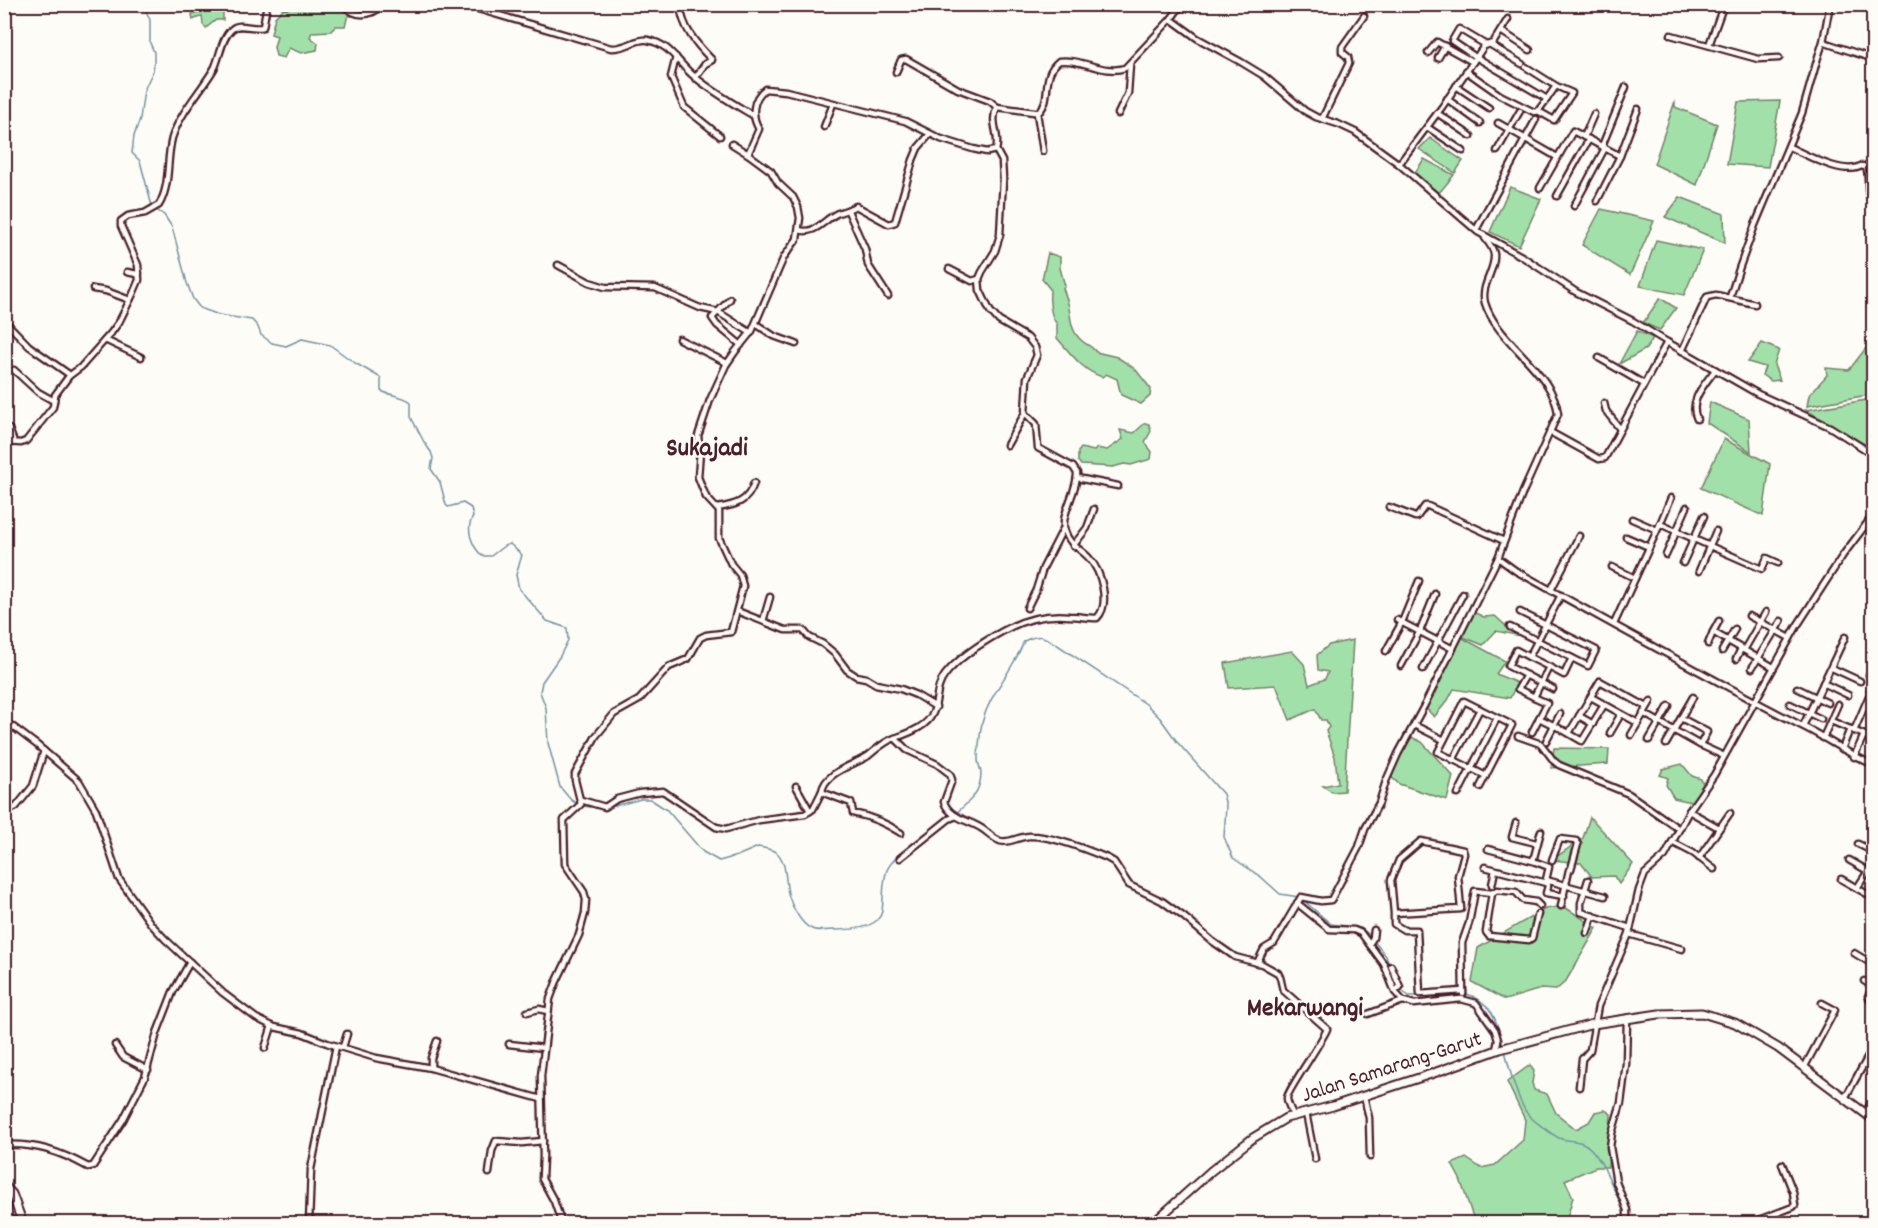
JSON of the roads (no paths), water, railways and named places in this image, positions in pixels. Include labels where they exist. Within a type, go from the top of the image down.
[{"type":"main road","name":"Jalan Samarang-Garut","points":[[1152,1224],[1210,1171],[1253,1138],[1293,1115],[1364,1096],[1513,1045],[1593,1024],[1627,1018],[1671,1012],[1702,1013],[1735,1023],[1778,1048],[1874,1120]]},
{"type":"main road","points":[[5,1188],[16,1204],[22,1221]]},
{"type":"street","points":[[4,442],[26,441],[53,407],[58,391],[70,375],[81,366],[119,322],[139,280],[140,273],[137,260],[120,224],[125,218],[159,206],[167,183],[171,141],[176,128],[214,68],[230,30],[237,27],[263,27],[267,4]]},
{"type":"street","points":[[342,4],[352,12],[364,15],[378,10],[385,4]]},
{"type":"street","points":[[449,4],[484,11],[612,48],[623,48],[646,39],[668,48],[695,78],[754,116]]},
{"type":"street","points":[[680,4],[689,34],[712,60],[705,63],[695,78]]},
{"type":"street","points":[[1037,113],[1043,107],[1048,76],[1057,62],[1065,60],[1115,70],[1125,68],[1182,4]]},
{"type":"street","points":[[1709,45],[1724,4]]},
{"type":"street","points":[[1730,297],[1755,225],[1789,147],[1808,96],[1823,42],[1830,4]]},
{"type":"street","points":[[1322,119],[1349,63],[1348,57],[1342,52],[1342,46],[1364,16]]},
{"type":"street","points":[[1171,19],[1197,38],[1264,76],[1297,106],[1316,117],[1355,132],[1399,165],[1483,235],[1523,257],[1576,292],[1633,321],[1715,370],[1758,394],[1830,427],[1874,454]]},
{"type":"street","points":[[1399,165],[1474,58],[1501,31],[1508,20]]},
{"type":"street","points":[[1466,71],[1500,94],[1554,120],[1572,93],[1459,29],[1452,42],[1474,58],[1547,99]]},
{"type":"street","points":[[1501,31],[1530,50]]},
{"type":"street","points":[[1671,35],[1758,59],[1779,58]]},
{"type":"street","points":[[1428,53],[1437,42],[1474,58]]},
{"type":"street","points":[[1823,42],[1874,59]]},
{"type":"street","points":[[1438,58],[1445,46]]},
{"type":"street","points":[[676,57],[671,77],[684,106],[720,136]]},
{"type":"street","points":[[896,72],[904,58],[958,89],[997,106],[1037,113]]},
{"type":"street","points":[[1118,114],[1128,93],[1130,64]]},
{"type":"street","points":[[1456,86],[1489,108]]},
{"type":"street","points":[[1538,111],[1556,86]]},
{"type":"street","points":[[1574,206],[1603,147],[1626,87]]},
{"type":"street","points":[[748,154],[759,129],[754,116],[754,105],[765,89],[786,91],[905,122],[930,134],[973,149],[987,152],[996,150]]},
{"type":"street","points":[[1447,99],[1480,123]]},
{"type":"street","points":[[824,127],[833,104]]},
{"type":"street","points":[[997,106],[993,117],[998,144],[996,150],[1002,161],[1003,179],[1000,235],[979,279],[980,290],[990,311],[999,321],[1028,338],[1035,347],[1036,355],[1027,378],[1025,413],[1006,445]]},
{"type":"street","points":[[1597,201],[1620,156],[1638,109]]},
{"type":"street","points":[[1497,151],[1520,111]]},
{"type":"street","points":[[1037,113],[1043,151]]},
{"type":"street","points":[[1437,113],[1471,136]]},
{"type":"street","points":[[1557,196],[1586,138],[1594,114]]},
{"type":"street","points":[[1476,230],[1536,119]]},
{"type":"street","points":[[1498,123],[1557,157]]},
{"type":"street","points":[[1427,127],[1463,151]]},
{"type":"street","points":[[1540,188],[1573,131],[1620,156]]},
{"type":"street","points":[[799,230],[813,230],[836,214],[858,206],[889,224],[895,222],[913,160],[918,148],[930,134]]},
{"type":"street","points":[[581,803],[575,774],[598,733],[617,712],[639,700],[667,668],[688,659],[700,638],[706,635],[731,632],[743,585],[718,533],[720,518],[717,508],[706,497],[698,477],[700,450],[698,438],[710,400],[727,363],[756,324],[784,257],[797,239],[800,216],[796,202],[778,183],[771,171],[732,144]]},
{"type":"street","points":[[1789,147],[1819,161],[1847,169],[1866,167],[1868,195],[1874,203]]},
{"type":"street","points":[[848,211],[865,249],[868,265],[888,296]]},
{"type":"street","points":[[1299,900],[1331,900],[1359,847],[1390,772],[1498,558],[1558,414],[1546,385],[1527,359],[1503,334],[1486,305],[1484,291],[1494,257],[1492,247],[1483,235]]},
{"type":"street","points":[[558,265],[597,285],[620,288],[655,288],[700,308],[718,312],[750,333]]},
{"type":"street","points":[[949,269],[972,281],[979,279]]},
{"type":"street","points":[[126,272],[140,273]]},
{"type":"street","points":[[93,289],[130,300]]},
{"type":"street","points":[[1682,351],[1707,297],[1716,295],[1730,297],[1755,304]]},
{"type":"street","points":[[730,299],[712,316],[712,320],[741,345]]},
{"type":"street","points":[[4,320],[34,351],[70,375]]},
{"type":"street","points":[[756,324],[774,336],[796,344]]},
{"type":"street","points":[[679,339],[727,363]]},
{"type":"street","points":[[105,340],[141,357]]},
{"type":"street","points":[[1550,432],[1602,459],[1607,456],[1666,342]]},
{"type":"street","points":[[1599,358],[1644,384]]},
{"type":"street","points":[[14,370],[38,392],[54,401]]},
{"type":"street","points":[[1697,419],[1694,413],[1696,399],[1715,370]]},
{"type":"street","points":[[1604,403],[1606,411],[1620,429]]},
{"type":"street","points":[[1025,413],[1036,424],[1038,448],[1073,467],[1077,473],[1065,516],[1064,529],[1043,568],[1027,608]]},
{"type":"street","points":[[9,429],[14,442]]},
{"type":"street","points":[[1077,478],[1118,486]]},
{"type":"street","points":[[717,508],[731,506],[746,498],[751,493],[754,483]]},
{"type":"street","points":[[1614,624],[1671,498]]},
{"type":"street","points":[[1389,507],[1417,517],[1425,506],[1428,506],[1504,541]]},
{"type":"street","points":[[1666,555],[1688,507]]},
{"type":"street","points":[[1073,546],[1087,528],[1094,508]]},
{"type":"street","points":[[1579,1087],[1583,1057],[1590,1050],[1598,1006],[1629,931],[1645,874],[1665,856],[1689,811],[1714,776],[1790,638],[1843,555],[1874,514]]},
{"type":"street","points":[[1683,562],[1704,516]]},
{"type":"street","points":[[1632,519],[1657,530]]},
{"type":"street","points":[[1659,524],[1762,569],[1767,558],[1778,563]]},
{"type":"street","points":[[581,803],[605,807],[617,799],[663,791],[716,827],[726,829],[759,820],[805,814],[813,809],[824,784],[834,774],[928,721],[936,707],[939,685],[963,657],[1004,630],[1032,618],[1070,616],[1096,618],[1101,614],[1105,599],[1096,570],[1090,559],[1073,546],[1064,529]]},
{"type":"street","points":[[1699,571],[1716,531]]},
{"type":"street","points":[[1551,590],[1579,536]]},
{"type":"street","points":[[1626,537],[1649,547]]},
{"type":"street","points":[[1498,558],[1516,571],[1754,702],[1803,726],[1854,757],[1874,765]]},
{"type":"street","points":[[1611,567],[1635,578]]},
{"type":"street","points":[[1386,651],[1419,581]]},
{"type":"street","points":[[1401,666],[1420,631],[1435,594]]},
{"type":"street","points":[[1423,669],[1463,594]]},
{"type":"street","points":[[1529,657],[1561,595]]},
{"type":"street","points":[[762,621],[770,597]]},
{"type":"street","points":[[737,611],[785,630],[803,630],[809,637],[829,649],[856,676],[866,678],[876,684],[916,694],[936,707]]},
{"type":"street","points":[[1510,627],[1588,666],[1596,650],[1520,612]]},
{"type":"street","points":[[1736,658],[1766,612]]},
{"type":"street","points":[[1749,616],[1790,638]]},
{"type":"street","points":[[1400,621],[1453,649]]},
{"type":"street","points":[[1708,644],[1719,621]]},
{"type":"street","points":[[1752,668],[1781,621]]},
{"type":"street","points":[[1722,651],[1735,629]]},
{"type":"street","points":[[1713,633],[1773,667]]},
{"type":"street","points":[[1803,726],[1845,637]]},
{"type":"street","points":[[1553,689],[1508,666],[1516,650],[1564,675],[1572,658]]},
{"type":"street","points":[[1534,697],[1549,667]]},
{"type":"street","points":[[1832,668],[1860,681]]},
{"type":"street","points":[[1526,675],[1518,689],[1547,703],[1532,732]]},
{"type":"street","points":[[1842,749],[1870,693],[1872,678]]},
{"type":"street","points":[[1569,734],[1600,681],[1647,707]]},
{"type":"street","points":[[1823,683],[1848,695]]},
{"type":"street","points":[[1797,688],[1828,703]]},
{"type":"street","points":[[1591,697],[1638,723]]},
{"type":"street","points":[[1666,744],[1693,697]]},
{"type":"street","points":[[1480,787],[1486,776],[1512,725],[1464,701],[1438,752],[1486,776]]},
{"type":"street","points":[[1631,735],[1651,701]]},
{"type":"street","points":[[1790,704],[1821,719]]},
{"type":"street","points":[[1823,738],[1838,704]]},
{"type":"street","points":[[1539,717],[1582,741],[1604,705]]},
{"type":"street","points":[[1649,740],[1669,706]]},
{"type":"street","points":[[1453,760],[1480,709]]},
{"type":"street","points":[[1643,713],[1724,756]]},
{"type":"street","points":[[1546,741],[1559,728],[1560,714]]},
{"type":"street","points":[[1610,733],[1621,714]]},
{"type":"street","points":[[1579,716],[1593,724]]},
{"type":"street","points":[[1458,794],[1497,718]]},
{"type":"street","points":[[1681,718],[1707,732],[1700,745]]},
{"type":"street","points":[[1831,721],[1873,737]]},
{"type":"street","points":[[4,722],[44,751],[79,781],[96,810],[119,879],[158,932],[223,993],[256,1018],[272,1026],[302,1033],[376,1058],[431,1068],[541,1099]]},
{"type":"street","points":[[1414,725],[1444,740]]},
{"type":"street","points":[[1854,757],[1864,735]]},
{"type":"street","points":[[1518,736],[1541,744],[1559,765],[1629,794],[1680,829]]},
{"type":"street","points":[[895,738],[907,750],[937,764],[950,774],[952,780],[944,802],[954,814],[1002,842],[1030,836],[1062,842],[1107,858],[1117,866],[1129,885],[1162,901],[1235,957],[1257,963],[1278,973],[1283,990],[1327,1029],[1287,1094],[1293,1115]]},
{"type":"street","points":[[4,807],[12,809],[16,807],[33,786],[44,751]]},
{"type":"street","points":[[796,786],[810,811]]},
{"type":"street","points":[[822,791],[849,801],[853,813],[886,823],[902,833]]},
{"type":"street","points":[[562,1224],[554,1201],[542,1179],[541,1076],[548,1011],[556,983],[579,935],[586,908],[584,892],[566,865],[564,858],[564,820],[581,803]]},
{"type":"street","points":[[1689,811],[1719,828]]},
{"type":"street","points":[[1699,858],[1730,813]]},
{"type":"street","points":[[900,858],[954,814]]},
{"type":"street","points":[[1516,823],[1512,837],[1536,843]]},
{"type":"street","points":[[1533,861],[1541,831]]},
{"type":"street","points":[[1562,906],[1564,896],[1566,886],[1569,870],[1578,844],[1576,841],[1560,839],[1550,863],[1546,893],[1564,896]]},
{"type":"street","points":[[1461,909],[1458,876],[1463,850],[1421,842],[1399,860],[1391,880],[1394,924],[1404,930],[1417,930],[1420,994],[1463,991]]},
{"type":"street","points":[[1672,842],[1714,869]]},
{"type":"street","points":[[1858,844],[1874,852]]},
{"type":"street","points":[[1488,849],[1550,863]]},
{"type":"street","points":[[1850,860],[1868,872]]},
{"type":"street","points":[[1857,888],[1874,862]]},
{"type":"street","points":[[1485,867],[1585,889],[1605,896]]},
{"type":"street","points":[[1492,885],[1494,870]]},
{"type":"street","points":[[1512,883],[1514,875]]},
{"type":"street","points":[[1841,879],[1873,898]]},
{"type":"street","points":[[1588,880],[1581,903],[1581,912],[1682,949]]},
{"type":"street","points":[[1464,998],[1462,943],[1476,888],[1492,893],[1497,890],[1516,892],[1523,900],[1536,902],[1540,906]]},
{"type":"street","points":[[1492,893],[1486,932],[1489,936],[1529,940],[1532,938],[1538,914]]},
{"type":"street","points":[[1299,900],[1329,929],[1358,931],[1371,941],[1403,1000],[1414,1004],[1464,998],[1476,1003],[1495,1030],[1498,1050]]},
{"type":"street","points":[[1257,963],[1264,949],[1274,943],[1299,900]]},
{"type":"street","points":[[1394,913],[1468,909]]},
{"type":"street","points":[[1587,933],[1593,916]]},
{"type":"street","points":[[1371,941],[1374,930]]},
{"type":"street","points":[[1854,953],[1874,965]]},
{"type":"street","points":[[4,1145],[40,1147],[70,1157],[88,1167],[92,1166],[123,1120],[147,1070],[173,992],[189,962]]},
{"type":"street","points":[[1391,966],[1397,990]]},
{"type":"street","points":[[1864,981],[1874,987],[1868,996],[1874,1006]]},
{"type":"street","points":[[1368,1014],[1403,1000]]},
{"type":"street","points":[[1804,1068],[1835,1010],[1821,1003]]},
{"type":"street","points":[[527,1012],[539,1009],[548,1011]]},
{"type":"street","points":[[1627,1018],[1626,1064],[1621,1103],[1610,1147],[1616,1182],[1627,1210],[1627,1224]]},
{"type":"street","points":[[265,1047],[272,1026]]},
{"type":"street","points":[[342,1047],[347,1034]]},
{"type":"street","points":[[431,1068],[431,1058],[437,1041]]},
{"type":"street","points":[[509,1044],[544,1048]]},
{"type":"street","points":[[115,1045],[123,1056],[147,1070]]},
{"type":"street","points":[[309,1224],[311,1169],[336,1046]]},
{"type":"street","points":[[1845,1098],[1868,1057]]},
{"type":"street","points":[[1364,1096],[1369,1118],[1370,1157]]},
{"type":"street","points":[[1865,1114],[1874,1098]]},
{"type":"street","points":[[1306,1113],[1315,1159]]},
{"type":"street","points":[[489,1173],[496,1141],[522,1143],[543,1141]]},
{"type":"street","points":[[1748,1224],[1794,1206],[1795,1199],[1782,1164]]},
{"type":"street","points":[[8,1224],[22,1221]]},
{"type":"waterway","points":[[143,4],[150,20],[150,43],[154,52],[154,64],[144,90],[132,153],[140,161],[152,206]]},
{"type":"waterway","points":[[155,209],[164,215],[172,227],[187,283],[193,299],[200,308],[219,315],[252,320],[261,335],[272,343],[286,346],[302,339],[330,345],[381,378],[381,391],[411,402],[411,417],[431,452],[433,458],[431,469],[440,482],[446,505],[448,507],[463,503],[471,508],[473,517],[470,527],[471,537],[482,556],[491,556],[510,544],[522,555],[516,575],[519,589],[547,621],[567,628],[568,640],[542,682],[540,692],[546,708],[548,743],[560,787],[571,800],[581,806],[603,808]]},
{"type":"waterway","points":[[955,814],[969,801],[979,786],[981,773],[978,760],[981,728],[994,694],[1024,641],[1037,636],[1044,637],[1146,704],[1160,718],[1178,743],[1223,794],[1226,806],[1224,837],[1233,858],[1261,877],[1280,894],[1299,897]]},
{"type":"waterway","points":[[607,808],[641,799],[650,799],[667,810],[703,852],[719,861],[758,847],[776,852],[783,864],[788,892],[795,911],[807,926],[820,931],[855,929],[875,922],[882,911],[884,880],[890,865],[906,848],[931,830]]},
{"type":"waterway","points":[[1303,900],[1331,924],[1361,928],[1372,937]]},
{"type":"waterway","points":[[1374,941],[1386,956],[1389,965]]},
{"type":"waterway","points":[[1392,975],[1396,987]]},
{"type":"waterway","points":[[1400,990],[1409,996],[1418,996]]},
{"type":"waterway","points":[[1464,993],[1487,1006],[1495,1020],[1503,1046]]},
{"type":"waterway","points":[[1505,1050],[1516,1091],[1528,1115],[1559,1138],[1587,1145],[1605,1169],[1624,1209]]},
{"type":"district","name":"Sukajadi","points":[[707,446]]},
{"type":"district","name":"Mekarwangi","points":[[1305,1006]]}]
